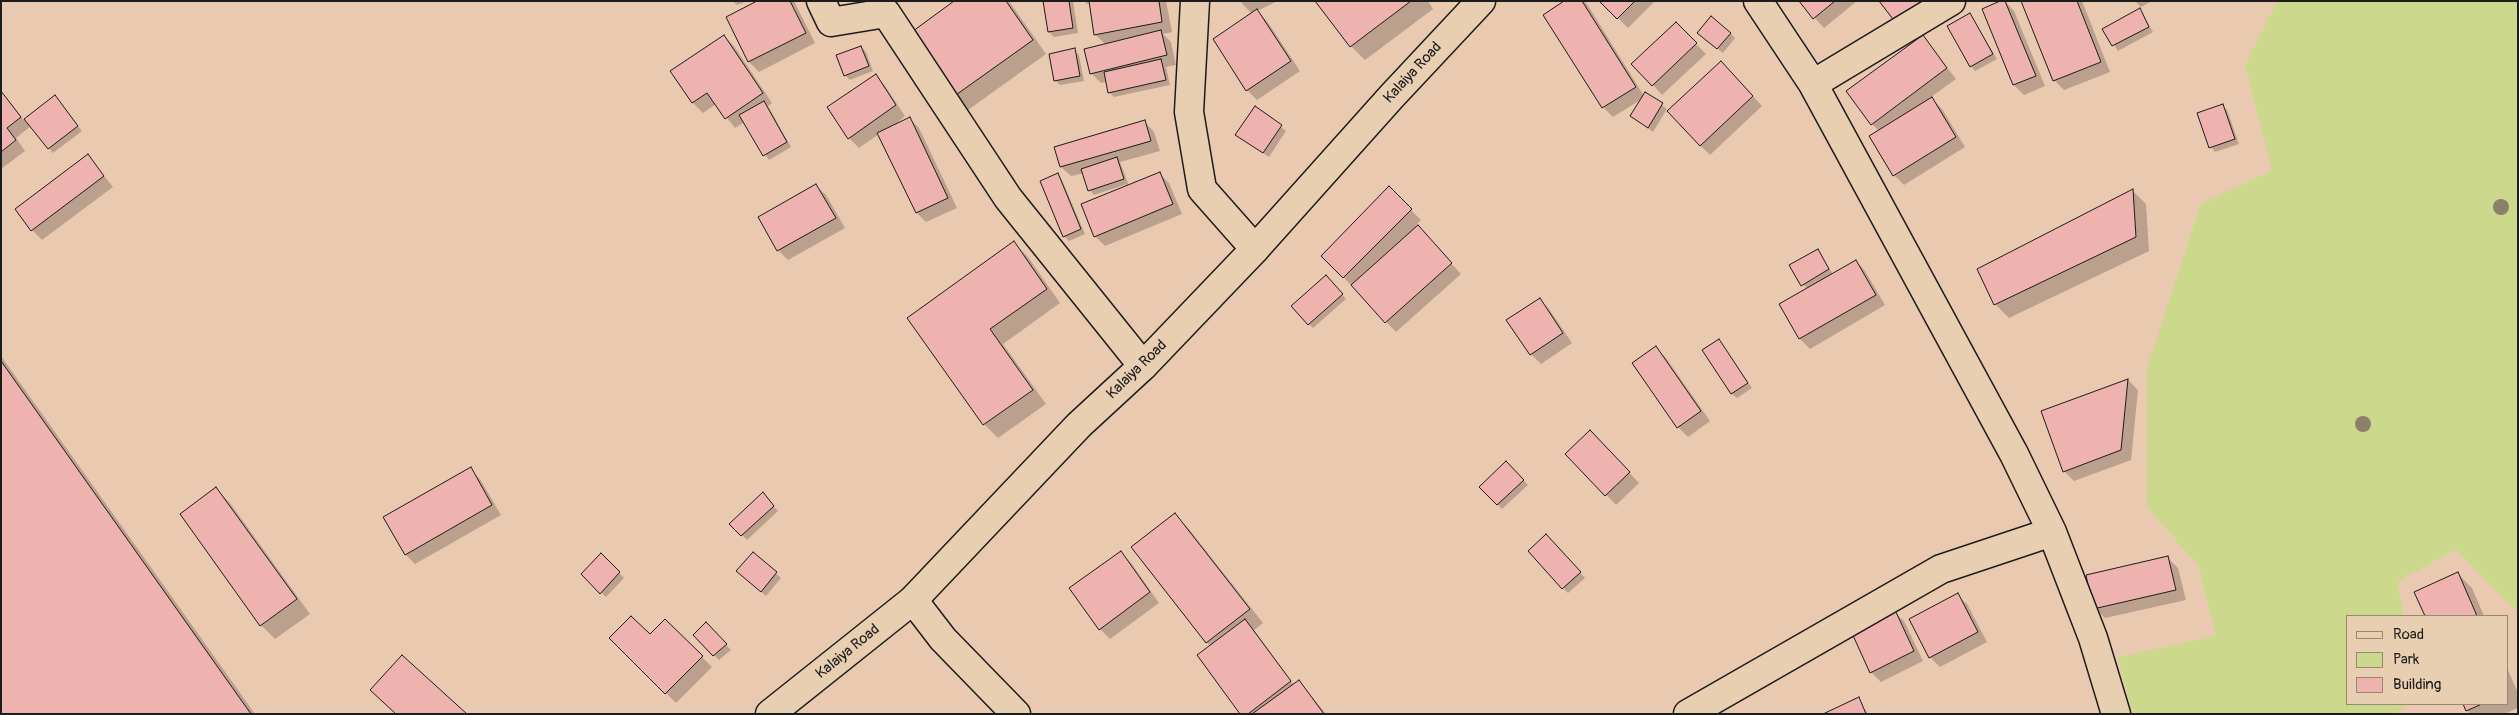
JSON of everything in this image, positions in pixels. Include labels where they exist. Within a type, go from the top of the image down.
[{"type":"street","points":[[821,1],[831,22],[886,13],[1008,198],[1143,366]]},
{"type":"street","points":[[1195,1],[1189,112],[1202,189],[1255,249]]},
{"type":"street","name":"Kalaiya Road","points":[[770,714],[913,600],[1079,425],[1143,366],[1255,249],[1480,1]]},
{"type":"street","points":[[1758,1],[1813,84],[2014,454],[2052,532],[2093,638],[2116,714]]},
{"type":"street","points":[[1813,84],[1951,1]]},
{"type":"street","points":[[1688,714],[1941,568],[2052,532]]},
{"type":"street","points":[[913,600],[943,639],[1016,714]]},
{"type":"green space","points":[[2277,1],[2518,1],[2518,613],[2456,550],[2398,581],[2403,615],[2346,615],[2346,705],[2407,705],[2394,714],[2133,714],[2117,657],[2216,636],[2198,565],[2147,507],[2147,368],[2201,204],[2272,170],[2245,65]]},
{"type":"building","points":[[757,1],[790,1],[806,33],[748,62],[726,17]]},
{"type":"building","points":[[954,1],[1006,1],[1033,40],[953,97],[909,34]]},
{"type":"building","points":[[1043,1],[1069,1],[1073,28],[1048,32]]},
{"type":"building","points":[[1089,1],[1159,1],[1162,22],[1094,35]]},
{"type":"building","points":[[1315,1],[1411,1],[1350,47]]},
{"type":"building","points":[[1564,1],[1582,1],[1636,87],[1602,108],[1543,15]]},
{"type":"building","points":[[1599,1],[1635,1],[1617,19]]},
{"type":"building","points":[[1799,1],[1835,1],[1813,19]]},
{"type":"building","points":[[1879,1],[1930,1],[1899,27]]},
{"type":"building","points":[[2000,1],[2005,1],[2036,76],[2013,85],[1982,9]]},
{"type":"building","points":[[2021,1],[2077,1],[2101,62],[2053,81]]},
{"type":"building","points":[[2140,8],[2149,27],[2112,46],[2102,29]]},
{"type":"building","points":[[1257,9],[1291,61],[1246,91],[1213,39]]},
{"type":"building","points":[[1970,13],[1993,54],[1970,67],[1947,26]]},
{"type":"building","points":[[1711,16],[1731,33],[1717,49],[1697,33]]},
{"type":"building","points":[[1676,22],[1697,43],[1652,86],[1631,64]]},
{"type":"building","points":[[1161,30],[1167,55],[1090,74],[1084,49]]},
{"type":"building","points":[[724,35],[763,93],[725,119],[707,93],[692,103],[670,71]]},
{"type":"building","points":[[1923,35],[1947,68],[1871,125],[1846,91]]},
{"type":"building","points":[[861,46],[869,66],[844,76],[836,55]]},
{"type":"building","points":[[1075,48],[1080,76],[1054,81],[1049,54]]},
{"type":"building","points":[[1161,59],[1166,80],[1108,93],[1104,72]]},
{"type":"building","points":[[1721,61],[1753,96],[1700,146],[1667,111]]},
{"type":"building","points":[[876,74],[896,105],[848,139],[827,107]]},
{"type":"building","points":[[1,91],[21,117],[7,128],[16,140],[1,152]]},
{"type":"building","points":[[1645,92],[1663,103],[1648,128],[1630,116]]},
{"type":"building","points":[[55,95],[78,126],[48,149],[24,119]]},
{"type":"building","points":[[1932,97],[1956,137],[1893,176],[1869,136]]},
{"type":"building","points":[[764,101],[787,142],[763,156],[739,115]]},
{"type":"building","points":[[2223,104],[2235,139],[2209,148],[2197,113]]},
{"type":"building","points":[[1255,106],[1282,125],[1263,153],[1235,135]]},
{"type":"building","points":[[910,117],[948,198],[916,213],[877,133]]},
{"type":"building","points":[[1145,120],[1151,141],[1060,167],[1054,147]]},
{"type":"building","points":[[88,154],[104,176],[31,231],[15,209]]},
{"type":"building","points":[[1117,157],[1124,179],[1088,191],[1081,169]]},
{"type":"building","points":[[1160,172],[1173,204],[1094,237],[1081,204]]},
{"type":"building","points":[[1058,173],[1081,229],[1063,237],[1040,181]]},
{"type":"building","points":[[816,184],[836,218],[777,251],[758,217]]},
{"type":"building","points":[[1389,186],[1412,209],[1343,278],[1321,256]]},
{"type":"building","points":[[2133,189],[2136,237],[1994,305],[1977,269]]},
{"type":"building","points":[[1418,225],[1452,263],[1385,323],[1351,285]]},
{"type":"building","points":[[1014,241],[1047,289],[990,329],[1033,390],[983,425],[907,318]]},
{"type":"building","points":[[1818,249],[1829,269],[1801,286],[1789,265]]},
{"type":"building","points":[[1856,260],[1876,295],[1799,339],[1779,304]]},
{"type":"building","points":[[1326,275],[1343,294],[1308,325],[1291,306]]},
{"type":"building","points":[[1540,298],[1563,333],[1530,355],[1506,320]]},
{"type":"building","points":[[1719,339],[1748,383],[1731,394],[1702,350]]},
{"type":"building","points":[[1656,346],[1701,411],[1677,428],[1632,363]]},
{"type":"building","points":[[1,361],[251,714],[1,714]]},
{"type":"building","points":[[2128,379],[2121,450],[2063,472],[2041,411]]},
{"type":"building","points":[[1590,430],[1630,472],[1605,496],[1565,454]]},
{"type":"building","points":[[1506,461],[1524,480],[1497,505],[1479,487]]},
{"type":"building","points":[[471,467],[492,505],[405,555],[383,517]]},
{"type":"building","points":[[216,487],[297,599],[260,626],[180,514]]},
{"type":"building","points":[[763,492],[774,506],[741,536],[729,524]]},
{"type":"building","points":[[1175,513],[1250,609],[1206,643],[1131,547]]},
{"type":"building","points":[[1546,534],[1581,572],[1562,589],[1528,551]]},
{"type":"building","points":[[1121,551],[1150,592],[1099,630],[1069,588]]},
{"type":"building","points":[[753,552],[777,572],[761,592],[736,571]]},
{"type":"building","points":[[601,553],[620,572],[600,594],[581,574]]},
{"type":"building","points":[[2168,556],[2176,590],[2093,609],[2086,575]]},
{"type":"building","points":[[2458,572],[2477,615],[2425,615],[2414,592]]},
{"type":"building","points":[[1958,593],[1978,632],[1929,658],[1909,619]]},
{"type":"building","points":[[1895,610],[1914,651],[1870,673],[1851,631]]},
{"type":"building","points":[[631,616],[650,634],[665,619],[703,656],[665,694],[609,638]]},
{"type":"building","points":[[1245,619],[1291,681],[1248,714],[1240,714],[1197,655]]},
{"type":"building","points":[[706,622],[727,644],[713,656],[693,635]]},
{"type":"building","points":[[402,655],[467,714],[396,714],[370,690]]},
{"type":"building","points":[[1299,680],[1324,714],[1252,714]]},
{"type":"building","points":[[1859,697],[1866,714],[1823,714]]},
{"type":"building","points":[[2463,705],[2480,705],[2466,711]]}]
